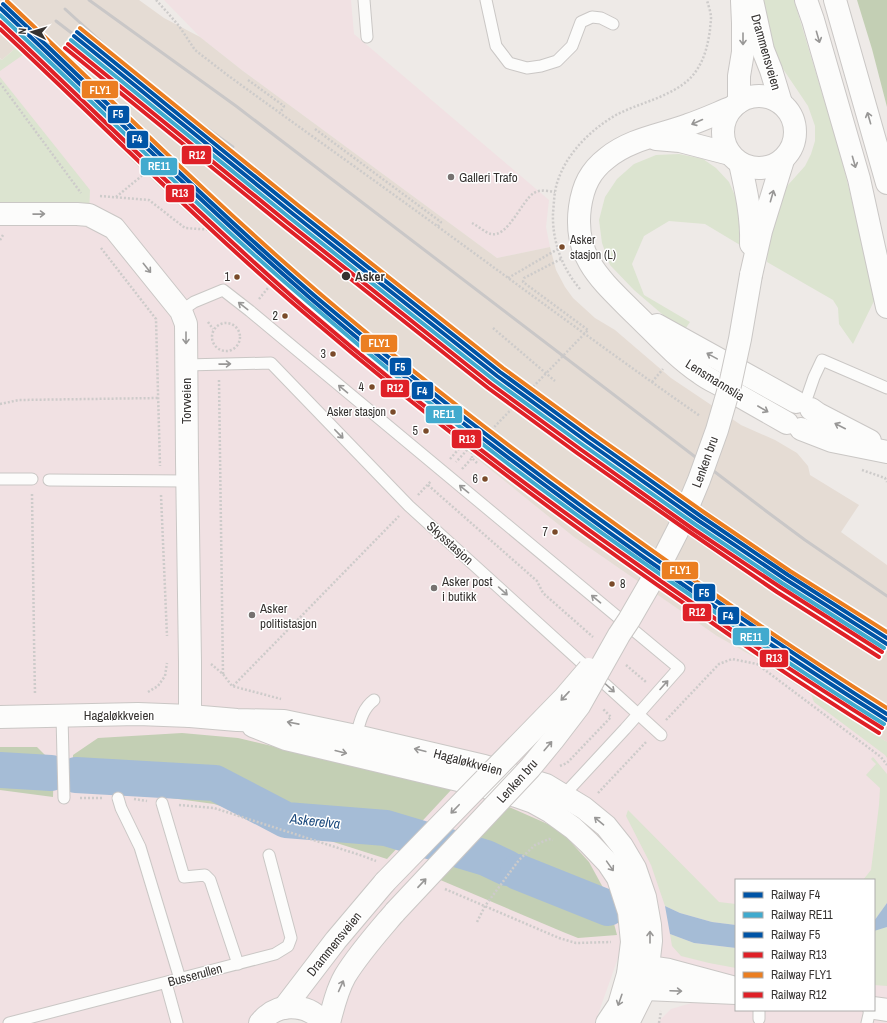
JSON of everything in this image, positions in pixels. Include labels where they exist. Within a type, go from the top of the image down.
[{"type":"main road","name":"Drammensveien","points":[[736,105],[743,52],[742,0]]},
{"type":"main road","name":"Drammensveien","points":[[752,0],[763,50],[781,103]]},
{"type":"main road","points":[[806,0],[859,179],[887,307]]},
{"type":"main road","points":[[835,0],[887,183]]},
{"type":"main road","points":[[735,158],[747,166],[762,168],[776,164],[783,160],[789,153],[793,145],[795,127],[788,110],[781,103],[771,98],[760,96],[749,97],[736,105],[724,121],[723,130],[726,146],[735,158],[747,194],[756,231]]},
{"type":"main road","name":"Lensmannslia","points":[[736,105],[690,125],[630,144],[616,151],[597,167],[585,186],[580,211],[579,224],[586,258],[604,283],[676,354],[701,374],[794,426],[832,441],[887,451]]},
{"type":"main road","name":"Lensmannslia","points":[[647,138],[680,141],[735,158]]},
{"type":"main road","points":[[756,231],[783,160]]},
{"type":"main road","name":"Torvveien","points":[[0,214],[89,215],[114,228],[181,311],[186,324],[190,716]]},
{"type":"main road","name":"Lenken bru","points":[[395,912],[530,768],[553,740],[579,706],[655,575],[679,528],[699,480],[717,430],[730,385],[740,339],[751,275],[756,231]]},
{"type":"main road","name":"Lensmannslia","points":[[632,311],[804,405],[824,418],[887,451]]},
{"type":"main road","points":[[794,426],[785,414],[788,406],[804,405]]},
{"type":"main road","name":"Lenken bru","points":[[385,882],[565,697],[619,636]]},
{"type":"main road","name":"Hagaløkkveien","points":[[0,717],[138,714],[237,720],[284,721],[484,766],[546,785],[573,828],[608,863],[618,878],[629,912],[632,942],[638,971],[645,989],[628,1023]]},
{"type":"main road","name":"Hagaløkkveien","points":[[237,720],[286,738],[467,782],[533,802],[557,803]]},
{"type":"main road","name":"Drammensveien","points":[[284,1008],[336,940],[385,882]]},
{"type":"main road","name":"Drammensveien","points":[[329,1023],[336,997],[345,977],[362,951],[395,912]]},
{"type":"main road","points":[[638,971],[669,970],[735,988]]},
{"type":"main road","name":"Hagaløkkveien","points":[[607,1023],[638,971]]},
{"type":"main road","points":[[645,989],[735,993]]},
{"type":"main road","points":[[260,1023],[274,1011],[294,1007],[304,1009],[313,1014],[323,1023]]},
{"type":"main road","points":[[875,1008],[887,1010]]},
{"type":"lane","points":[[364,0],[367,37]]},
{"type":"lane","points":[[486,0],[496,46],[509,63],[527,68],[541,66],[557,61],[572,46],[581,22],[592,17],[601,18],[613,24]]},
{"type":"lane","points":[[181,311],[194,302],[223,290],[679,668],[625,730],[557,803]]},
{"type":"lane","points":[[804,405],[822,360],[887,388]]},
{"type":"lane","name":"Skysstasjon","points":[[186,365],[271,363],[409,506],[661,735]]},
{"type":"lane","points":[[0,479],[32,479]]},
{"type":"lane","points":[[49,480],[187,481]]},
{"type":"lane","points":[[356,736],[367,705],[374,700]]},
{"type":"lane","points":[[62,716],[64,798]]},
{"type":"lane","points":[[118,798],[121,808],[140,847],[180,979]]},
{"type":"lane","points":[[162,803],[184,877],[205,875],[210,880],[238,964]]},
{"type":"lane","name":"Busserullen","points":[[9,1023],[275,954],[288,946],[291,938],[269,855]]},
{"type":"lane","points":[[166,983],[177,1023]]},
{"type":"lane","points":[[866,1023],[870,1011]]},
{"type":"path","points":[[156,0],[179,26],[195,50],[226,74],[703,418]]},
{"type":"path","points":[[557,183],[564,167],[572,155],[582,142],[601,125],[616,115],[662,96],[683,85],[694,74],[704,58],[708,40],[711,16],[706,0]]},
{"type":"path","points":[[248,80],[284,106],[280,113]]},
{"type":"path","points":[[0,84],[83,195]]},
{"type":"path","points":[[315,129],[441,222],[438,226]]},
{"type":"path","points":[[116,197],[150,169]]},
{"type":"path","points":[[472,224],[491,234],[496,234],[508,226],[533,193],[542,191],[556,192]]},
{"type":"path","points":[[95,195],[149,200],[185,228],[212,230],[272,283],[463,444],[468,449],[454,464]]},
{"type":"path","points":[[101,248],[156,319]]},
{"type":"path","points":[[508,278],[558,249]]},
{"type":"path","points":[[457,467],[460,471],[472,458],[472,450],[588,330],[523,282],[524,278],[561,259]]},
{"type":"path","points":[[220,324],[231,324],[239,331],[240,337],[236,347],[226,352],[216,348],[213,343],[212,333],[216,326],[220,324]]},
{"type":"path","points":[[493,328],[555,381]]},
{"type":"path","points":[[652,382],[666,365]]},
{"type":"path","points":[[462,368],[521,416]]},
{"type":"path","points":[[219,376],[223,674]]},
{"type":"path","points":[[0,404],[19,400],[159,398]]},
{"type":"path","points":[[232,686],[409,506],[463,444]]},
{"type":"path","points":[[472,458],[477,463]]},
{"type":"path","points":[[28,695],[35,695],[32,479]]},
{"type":"path","points":[[428,485],[537,580],[543,593],[595,638]]},
{"type":"path","points":[[732,659],[757,664],[881,757],[887,765]]},
{"type":"path","points":[[208,660],[223,674],[232,686],[284,700]]},
{"type":"path","points":[[144,693],[149,692],[158,686],[165,676],[168,661]]},
{"type":"path","points":[[624,663],[647,683]]},
{"type":"path","points":[[554,769],[567,763],[611,717],[600,706]]},
{"type":"path","points":[[64,798],[118,798],[214,808],[378,862]]},
{"type":"path","points":[[477,922],[485,906],[519,860],[536,845],[549,839],[555,840]]},
{"type":"path","points":[[442,888],[559,938],[576,943],[614,942]]},
{"type":"path","points":[[659,1023],[661,1006]]},
{"type":"shaded area","points":[[0,0],[139,0],[164,18],[200,37],[243,71],[497,258],[550,247],[556,270],[565,287],[573,298],[595,318],[615,330],[671,378],[741,425],[775,440],[797,453],[808,466],[810,475],[859,505],[841,532],[887,565],[887,742],[828,706],[759,660],[717,636],[574,537],[334,341],[200,225],[129,158],[52,76],[30,50],[19,45],[2,60],[0,58]]},
{"type":"shaded area","points":[[164,0],[351,0],[354,34],[549,200],[546,227],[550,247],[497,258],[243,71],[200,37]]},
{"type":"shaded area","points":[[30,50],[52,76],[129,158],[200,225],[334,341],[574,537],[717,636],[759,660],[887,742],[887,1007],[875,1005],[875,879],[735,879],[735,984],[618,958],[595,1023],[335,1023],[281,998],[254,1023],[0,1023],[0,58],[1,60]]},
{"type":"shaded area","points":[[735,990],[735,1011],[887,1011],[887,1023],[657,1023],[671,1009]]},
{"type":"green space","points":[[759,0],[794,0],[840,153],[862,241],[874,301],[853,344],[839,324],[838,308],[833,300],[767,262],[769,229],[774,210],[788,185],[805,166],[811,154],[815,141],[815,126],[808,106],[779,63],[771,43]]},
{"type":"green space","points":[[857,0],[887,0],[887,107],[872,49]]},
{"type":"green space","points":[[19,45],[30,50],[0,71],[0,59],[2,60]]},
{"type":"green space","points":[[0,77],[90,190],[89,215],[0,214]]},
{"type":"green space","points":[[679,154],[703,159],[716,168],[729,182],[736,198],[743,225],[740,245],[705,224],[669,221],[644,236],[632,264],[644,295],[690,322],[683,332],[634,290],[610,265],[602,243],[599,220],[605,197],[617,179],[634,164],[656,155]]},
{"type":"green space","points":[[811,694],[887,742],[887,758],[814,702]]},
{"type":"green space","points":[[182,733],[238,738],[452,789],[387,859],[214,804],[149,795],[72,792],[73,755],[98,738]]},
{"type":"green space","points":[[0,747],[37,747],[54,764],[53,797],[0,790]]},
{"type":"green space","points":[[873,757],[887,774],[887,903],[875,920],[875,879],[864,879],[871,870],[879,805],[880,788],[866,775],[876,764],[871,759]]},
{"type":"green space","points":[[507,806],[559,829],[589,862],[606,893],[617,935],[578,938],[438,879]]},
{"type":"green space","points":[[628,810],[719,902],[735,904],[735,925],[712,922],[680,913],[665,906],[651,865],[626,816]]},
{"type":"green space","points":[[887,927],[887,986],[875,985],[875,931]]},
{"type":"green space","points":[[670,934],[694,943],[735,948],[735,968],[681,956],[672,946]]},
{"type":"water","points":[[887,903],[887,927],[875,931],[875,920]]},
{"type":"water","points":[[665,906],[680,913],[712,922],[735,925],[735,948],[694,943],[670,934]]},
{"type":"waterway","name":"Askerelva","points":[[0,770],[51,773]]},
{"type":"waterway","name":"Askerelva","points":[[76,775],[215,783],[286,820],[386,828],[486,858],[507,868]]},
{"type":"waterway","name":"Askerelva","points":[[518,872],[608,908]]},
{"type":"railway","points":[[89,0],[236,106],[766,511],[805,540],[887,596]]},
{"type":"railway","points":[[65,9],[224,158]]},
{"type":"railway","points":[[56,21],[95,51],[125,71]]},
{"type":"railway","points":[[173,104],[233,147]]},
{"type":"rail line","name":"FLY1","points":[[7,1],[238,221],[318,292],[412,370],[558,482],[657,554],[774,635],[887,708]]},
{"type":"rail line","name":"F5","points":[[3,4],[236,226],[316,297],[411,375],[507,451],[606,524],[774,640],[887,714]]},
{"type":"rail line","name":"F4","points":[[0,8],[270,263],[392,367],[519,466],[649,561],[767,642],[887,720]]},
{"type":"rail line","name":"RE11","points":[[0,15],[230,233],[309,303],[403,382],[500,458],[599,531],[768,649],[884,724]]},
{"type":"rail line","name":"R13","points":[[0,22],[264,272],[344,341],[427,408],[511,473],[597,536],[730,629],[882,728]]},
{"type":"rail line","name":"FLY1","points":[[80,28],[299,206],[503,368],[705,513],[790,571],[887,632]]},
{"type":"rail line","name":"R12","points":[[0,29],[225,243],[302,311],[397,390],[494,466],[644,576],[763,658],[879,733]]},
{"type":"rail line","name":"F5","points":[[77,32],[296,210],[500,372],[702,517],[788,575],[887,638]]},
{"type":"rail line","name":"F4","points":[[74,36],[293,214],[497,376],[699,521],[785,579],[887,644]]},
{"type":"rail line","name":"RE11","points":[[71,40],[290,218],[494,380],[696,525],[782,583],[884,648]]},
{"type":"rail line","name":"R13","points":[[68,44],[287,222],[491,384],[693,529],[882,652]]},
{"type":"rail line","name":"R12","points":[[65,48],[284,226],[488,388],[691,533],[777,592],[879,657]]},
{"type":"place","name":"Galleri Trafo","points":[[451,177]]},
{"type":"place","name":"Asker stasjon (L)","points":[[562,247]]},
{"type":"place","name":"Asker","points":[[346,276]]},
{"type":"place","name":"1","points":[[237,277]]},
{"type":"place","name":"2","points":[[285,316]]},
{"type":"place","name":"3","points":[[333,354]]},
{"type":"place","name":"4","points":[[372,387]]},
{"type":"place","name":"Asker stasjon","points":[[393,412]]},
{"type":"place","name":"5","points":[[426,431]]},
{"type":"place","name":"6","points":[[485,479]]},
{"type":"place","name":"7","points":[[555,532]]},
{"type":"place","name":"8","points":[[612,584]]},
{"type":"place","name":"Asker post i butikk","points":[[434,588]]},
{"type":"place","name":"Asker politistasjon","points":[[252,615]]}]
